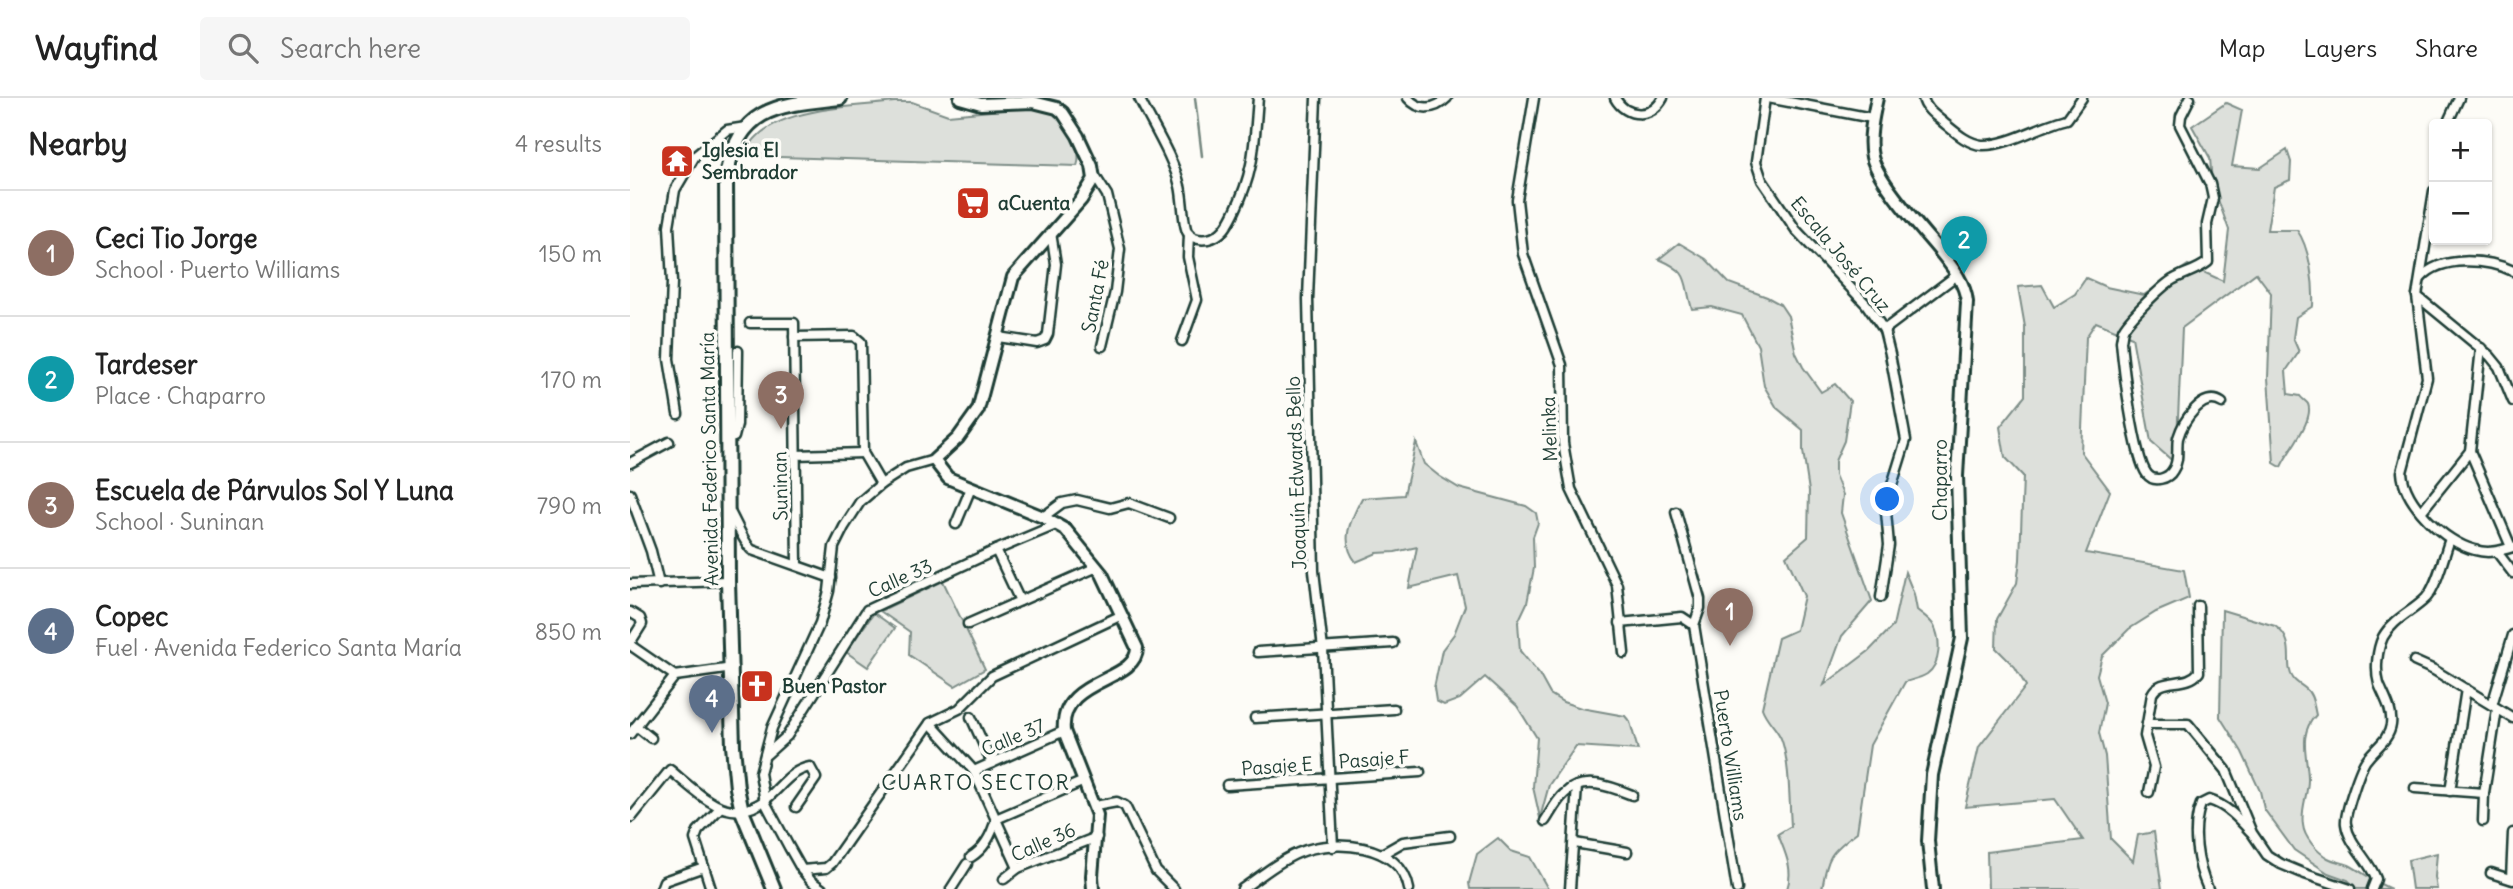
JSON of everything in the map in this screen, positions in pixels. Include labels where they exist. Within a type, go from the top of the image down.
[{"type":"main road","points":[[746,127],[776,108],[841,98]]},
{"type":"main road","name":"Avenida Federico Santa María","points":[[746,127],[736,142],[726,176],[733,746],[742,811],[774,889]]},
{"type":"street","points":[[822,889],[802,870],[765,802],[761,773],[772,728],[820,623],[829,591],[834,547],[860,502],[906,468],[934,460],[958,438],[978,410],[1013,277],[1092,184],[1093,173],[1078,136],[1057,108],[1033,102],[981,104],[960,98]]},
{"type":"street","points":[[1139,98],[1179,182],[1184,202],[1185,228],[1197,239],[1207,239],[1221,233],[1227,226],[1251,171],[1258,98]]},
{"type":"street","name":"Joaquín Edwards Bello","points":[[1316,98],[1307,299],[1314,571],[1322,649],[1333,847]]},
{"type":"street","points":[[1408,98],[1413,104],[1425,108],[1437,107],[1447,98]]},
{"type":"street","name":"Melinka","points":[[1534,98],[1517,200],[1522,254],[1562,365],[1563,443],[1571,489],[1617,585],[1624,653]]},
{"type":"street","points":[[1615,98],[1627,112],[1641,114],[1660,104],[1663,98]]},
{"type":"street","points":[[1767,98],[1872,118]]},
{"type":"street","name":"Escala José Cruz","points":[[1767,98],[1756,162],[1762,180],[1796,230],[1866,304],[1884,330],[1890,354],[1906,440],[1888,498],[1888,545],[1881,597]]},
{"type":"street","name":"Chaparro","points":[[1877,98],[1872,118],[1872,157],[1882,180],[1957,275],[1966,291],[1967,302],[1956,476],[1962,638],[1932,775],[1928,841],[1933,889]]},
{"type":"street","points":[[1923,98],[1924,104],[1953,130],[1963,138],[1981,145],[2067,120],[2082,98]]},
{"type":"street","points":[[2190,98],[2181,116],[2180,125],[2205,173],[2213,198],[2207,224],[2208,262],[2173,279],[2123,330],[2122,341],[2135,436],[2140,459],[2148,476],[2163,479],[2173,470],[2178,457],[2179,436],[2189,417],[2202,403],[2208,398],[2222,404]]},
{"type":"street","points":[[2449,119],[2459,98]]},
{"type":"street","points":[[678,414],[669,359],[672,282],[669,226],[675,190],[695,156],[727,130],[746,127]]},
{"type":"street","name":"Santa Fé","points":[[1093,173],[1107,195],[1120,249],[1115,292],[1102,346]]},
{"type":"street","points":[[2429,220],[2425,260],[2417,296],[2427,378],[2402,472],[2403,481],[2421,512],[2450,539],[2476,551],[2497,552],[2512,547],[2470,451],[2481,348]]},
{"type":"street","points":[[998,337],[1037,343],[1045,340],[1048,334],[1056,264],[1051,233]]},
{"type":"street","points":[[1182,341],[1197,300],[1188,257],[1189,234]]},
{"type":"street","points":[[2419,281],[2434,267],[2458,262],[2498,265],[2513,271]]},
{"type":"street","points":[[1884,330],[1957,275]]},
{"type":"street","points":[[2417,296],[2481,348],[2499,367],[2513,401]]},
{"type":"street","name":"Suninan","points":[[750,323],[794,323],[797,565]]},
{"type":"street","points":[[793,337],[855,337],[861,342],[863,453],[881,484]]},
{"type":"street","points":[[728,438],[734,437],[737,425],[738,351]]},
{"type":"street","points":[[630,463],[668,442]]},
{"type":"street","points":[[2421,512],[2470,451]]},
{"type":"street","points":[[795,455],[863,453]]},
{"type":"street","points":[[934,460],[948,478],[1043,517],[1066,530],[1097,567],[1137,648],[1134,661],[1074,699],[1065,716],[1064,732],[1095,806],[1098,823],[1091,876],[1093,889]]},
{"type":"street","points":[[957,524],[971,488]]},
{"type":"street","points":[[630,494],[651,551],[659,584]]},
{"type":"street","points":[[1043,517],[1062,503],[1077,500],[1110,508],[1129,503],[1169,518]]},
{"type":"street","points":[[729,510],[740,527],[747,546],[769,557],[831,578]]},
{"type":"street","name":"Puerto Williams","points":[[1676,512],[1700,599],[1699,615],[1694,625],[1737,889]]},
{"type":"street","name":"Calle 33","points":[[766,755],[787,736],[867,610],[1058,524]]},
{"type":"street","points":[[2372,889],[2376,879],[2372,867],[2350,839],[2345,822],[2363,764],[2381,744],[2391,725],[2389,706],[2378,676],[2382,639],[2389,629],[2431,592],[2450,539]]},
{"type":"street","points":[[996,550],[1020,601]]},
{"type":"street","points":[[2497,552],[2513,573]]},
{"type":"street","points":[[968,624],[1097,567]]},
{"type":"street","points":[[630,584],[729,581]]},
{"type":"street","points":[[2149,792],[2154,767],[2146,741],[2152,694],[2155,688],[2188,681],[2199,672],[2198,606]]},
{"type":"street","points":[[630,612],[640,618],[642,624],[630,644],[675,676],[733,668]]},
{"type":"street","points":[[802,870],[826,868],[832,863],[930,723],[959,709],[992,676],[1122,615]]},
{"type":"street","points":[[1620,623],[1682,617],[1694,625]]},
{"type":"street","points":[[2483,821],[2494,707],[2513,635]]},
{"type":"street","points":[[1258,652],[1393,643]]},
{"type":"street","points":[[2414,661],[2513,718]]},
{"type":"street","points":[[630,734],[675,676]]},
{"type":"street","points":[[2450,791],[2466,689]]},
{"type":"street","points":[[1255,718],[1394,709]]},
{"type":"street","points":[[971,717],[992,763]]},
{"type":"street","points":[[930,723],[974,771],[1018,868]]},
{"type":"street","points":[[2147,724],[2188,724],[2195,730],[2226,770],[2252,833]]},
{"type":"street","points":[[636,726],[651,738]]},
{"type":"street","name":"Calle 37","points":[[974,771],[1064,732]]},
{"type":"street","points":[[631,816],[670,770],[719,808],[742,811],[765,802],[798,769],[810,767],[816,779],[796,807]]},
{"type":"street","name":"Pasaje F","points":[[1329,778],[1420,772]]},
{"type":"street","name":"Pasaje E","points":[[1227,785],[1329,778]]},
{"type":"street","points":[[996,819],[1084,781]]},
{"type":"street","points":[[1545,821],[1562,795],[1577,786],[1607,785],[1632,795]]},
{"type":"street","points":[[1570,889],[1577,786]]},
{"type":"street","points":[[2415,788],[2484,793]]},
{"type":"street","points":[[2208,889],[2200,867],[2197,845],[2201,804],[2209,800],[2232,812],[2252,833],[2267,855],[2281,864],[2328,884],[2350,889]]},
{"type":"street","points":[[1095,806],[1117,802],[1125,806],[1156,871],[1174,889]]},
{"type":"street","points":[[711,889],[695,839],[698,831],[719,808]]},
{"type":"street","points":[[951,889],[993,831],[996,819]]},
{"type":"street","points":[[2491,873],[2512,879],[2513,833]]},
{"type":"street","points":[[1386,856],[1402,842],[1450,836]]},
{"type":"street","name":"Calle 36","points":[[1004,879],[1018,868],[1097,837]]},
{"type":"street","points":[[1575,843],[1627,852]]},
{"type":"street","points":[[1242,889],[1298,852],[1333,847],[1367,848],[1386,856],[1405,874],[1409,889]]},
{"type":"street","points":[[661,889],[664,881],[704,867]]},
{"type":"shaded area","points":[[912,102],[948,115],[1035,107],[1047,109],[1057,115],[1070,132],[1078,153],[1077,166],[745,156],[754,140],[769,127],[788,119],[832,109]]},
{"type":"shaded area","points":[[2226,103],[2242,110],[2232,166],[2260,168],[2287,150],[2291,162],[2290,180],[2274,187],[2267,230],[2297,230],[2308,256],[2313,306],[2296,317],[2293,338],[2299,352],[2286,371],[2288,394],[2300,396],[2308,404],[2308,418],[2281,467],[2274,463],[2268,378],[2271,293],[2256,273],[2182,328],[2176,464],[2151,442],[2132,337],[2096,322],[2086,337],[2081,452],[2110,491],[2086,553],[2184,570],[2189,598],[2156,612],[2129,629],[2102,656],[2097,675],[2105,703],[2099,733],[2105,756],[2111,839],[2133,861],[2138,835],[2154,832],[2162,889],[1988,889],[1987,852],[2083,840],[2055,799],[1965,807],[1979,747],[2026,686],[2015,667],[1996,648],[1997,619],[2017,583],[2020,560],[2023,476],[2005,457],[2000,427],[2025,396],[2025,327],[2018,287],[2042,285],[2054,307],[2075,294],[2086,278],[2106,287],[2144,295],[2188,265],[2223,281],[2229,230],[2212,183],[2210,158],[2192,126]]},
{"type":"shaded area","points":[[1679,243],[1706,259],[1729,283],[1780,304],[1788,316],[1796,353],[1821,392],[1835,384],[1850,401],[1844,441],[1835,461],[1835,475],[1843,495],[1841,513],[1872,601],[1842,636],[1824,685],[1869,651],[1893,626],[1905,572],[1917,610],[1932,624],[1938,638],[1937,658],[1932,670],[1905,682],[1870,745],[1857,832],[1831,856],[1822,889],[1787,889],[1789,868],[1778,834],[1791,826],[1785,751],[1780,736],[1762,708],[1778,638],[1796,630],[1804,596],[1786,556],[1808,537],[1809,491],[1803,430],[1777,408],[1764,386],[1758,346],[1742,315],[1712,307],[1692,309],[1681,273],[1659,259]]},
{"type":"shaded area","points":[[1416,442],[1424,464],[1459,488],[1526,506],[1536,513],[1538,523],[1533,537],[1534,568],[1527,603],[1518,622],[1520,651],[1539,674],[1550,694],[1581,708],[1625,716],[1630,722],[1638,750],[1576,746],[1549,785],[1540,818],[1533,787],[1537,738],[1517,706],[1485,677],[1460,699],[1444,705],[1436,701],[1434,688],[1442,650],[1454,634],[1465,606],[1458,576],[1409,588],[1417,547],[1377,553],[1356,562],[1348,546],[1351,522],[1362,498],[1404,495]]},
{"type":"shaded area","points":[[943,581],[985,669],[955,686],[909,655],[910,632],[880,611]]},
{"type":"shaded area","points":[[2222,610],[2275,626],[2282,632],[2288,646],[2290,672],[2294,680],[2312,697],[2316,715],[2310,722],[2305,737],[2308,783],[2302,819],[2308,839],[2328,858],[2349,865],[2391,889],[2357,889],[2348,880],[2328,873],[2294,850],[2264,809],[2260,791],[2242,752],[2220,717]]},
{"type":"shaded area","points":[[874,613],[895,628],[868,667],[846,652]]},
{"type":"shaded area","points":[[1498,838],[1511,851],[1530,857],[1548,889],[1470,889],[1469,883],[1477,854]]},
{"type":"shaded area","points":[[2437,853],[2437,889],[2412,889],[2408,860]]},
{"type":"waterway","points":[[1195,98],[1202,156]]},
{"type":"place","name":"Iglesia El Sembrador","points":[[677,161]]},
{"type":"place","name":"aCuenta","points":[[973,203]]},
{"type":"place","name":"Tardeser","points":[[1964,274]]},
{"type":"place","name":"Escuela de Párvulos Sol Y Luna","points":[[781,429]]},
{"type":"place","name":"Ceci Tio Jorge","points":[[1730,646]]},
{"type":"place","name":"Buen Pastor","points":[[757,686]]},
{"type":"place","name":"Copec","points":[[712,733]]},
{"type":"district","name":"CUARTO SECTOR","points":[[976,782]]}]
